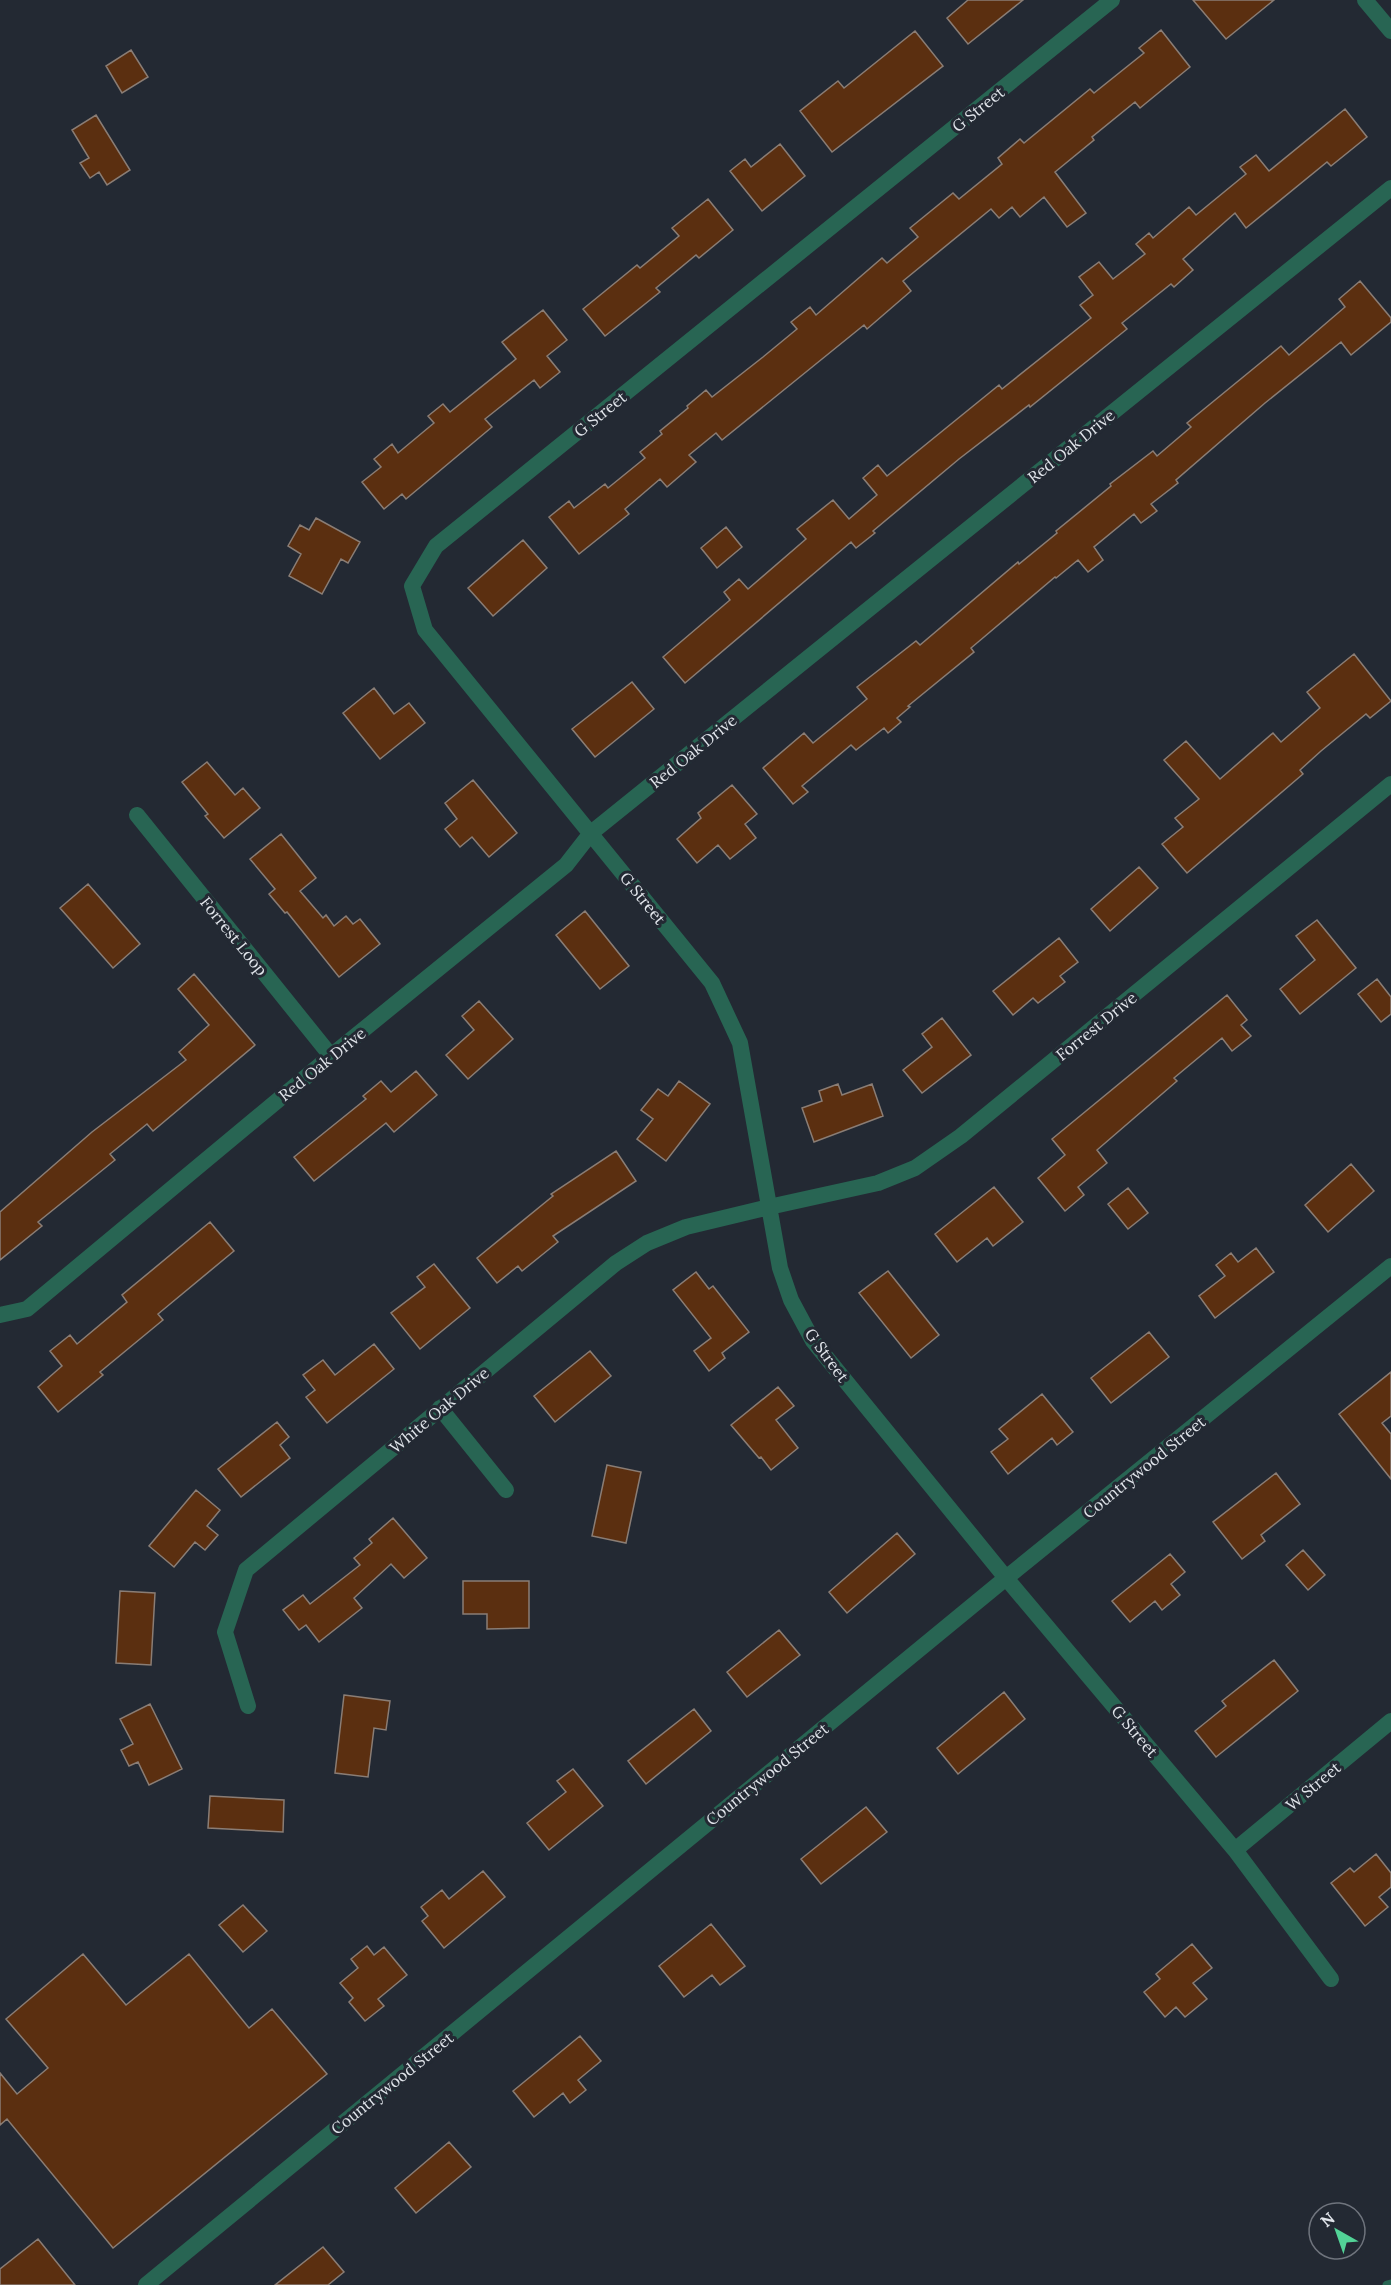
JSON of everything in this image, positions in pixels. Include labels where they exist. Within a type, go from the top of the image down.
[{"type":"street","name":"G Street","points":[[1112,0],[436,546],[412,586],[425,630],[712,983],[740,1043],[780,1268],[792,1300],[813,1341],[1006,1578],[1235,1850],[1331,1979]]},
{"type":"street","points":[[1365,0],[1391,31]]},
{"type":"street","name":"Red Oak Drive","points":[[0,1315],[27,1309],[331,1056],[566,865],[591,834],[1391,188]]},
{"type":"street","name":"Forrest Drive","points":[[769,1207],[878,1183],[915,1168],[961,1136],[1391,784]]},
{"type":"street","name":"Forrest Loop","points":[[137,815],[331,1056]]},
{"type":"street","name":"White Oak Drive","points":[[248,1706],[225,1632],[246,1570],[616,1263],[647,1243],[686,1227],[769,1207]]},
{"type":"street","name":"Countrywood Street","points":[[146,2285],[1006,1578],[1391,1266]]},
{"type":"street","points":[[440,1408],[506,1490]]},
{"type":"street","name":"W Street","points":[[1235,1850],[1391,1721]]},
{"type":"building","points":[[968,0],[1023,0],[968,44],[947,18]]},
{"type":"building","points":[[1193,0],[1274,0],[1226,39]]},
{"type":"building","points":[[1161,30],[1190,67],[1140,108],[1135,102],[1092,137],[1094,140],[1055,172],[1086,213],[1067,227],[1044,197],[1020,217],[1012,207],[999,218],[991,209],[903,281],[911,291],[867,329],[864,325],[722,440],[716,433],[689,455],[696,462],[667,487],[660,479],[625,509],[629,514],[579,554],[549,517],[569,501],[574,508],[605,484],[608,488],[645,458],[640,452],[662,434],[660,431],[706,390],[712,397],[797,329],[791,322],[810,307],[816,315],[882,258],[887,263],[918,237],[910,228],[953,193],[959,199],[1002,164],[998,158],[1020,139],[1024,143],[1090,89],[1094,93],[1144,53],[1139,48]]},
{"type":"building","points":[[915,31],[943,66],[832,152],[800,111],[838,81],[844,88]]},
{"type":"building","points":[[131,50],[148,77],[122,93],[106,66]]},
{"type":"building","points":[[1345,109],[1367,137],[1331,166],[1327,162],[1246,228],[1235,213],[1183,259],[1193,270],[1174,287],[1171,284],[1122,323],[1127,329],[1030,407],[1029,405],[959,459],[873,531],[875,533],[856,548],[851,542],[685,683],[663,657],[730,600],[724,592],[739,579],[748,589],[806,539],[797,529],[833,500],[849,519],[877,495],[863,478],[878,465],[887,476],[999,385],[1002,389],[1091,318],[1080,305],[1093,295],[1079,277],[1099,262],[1113,279],[1145,254],[1136,244],[1149,233],[1153,238],[1189,207],[1196,215],[1246,174],[1240,167],[1256,155],[1269,171]]},
{"type":"building","points":[[96,115],[130,170],[107,185],[99,172],[90,178],[80,163],[89,158],[72,130]]},
{"type":"building","points":[[780,144],[805,176],[762,211],[730,171],[745,159],[751,167]]},
{"type":"building","points":[[708,199],[733,230],[699,258],[696,255],[656,288],[660,292],[605,336],[583,309],[637,265],[640,268],[679,236],[672,228]]},
{"type":"building","points":[[1360,281],[1391,318],[1391,322],[1351,355],[1341,342],[1265,403],[1176,480],[1178,483],[1151,504],[1157,511],[1141,523],[1134,514],[1094,547],[1103,560],[1088,572],[1078,560],[1055,577],[971,648],[974,652],[908,706],[910,707],[897,718],[901,722],[888,733],[884,728],[856,750],[851,745],[802,786],[808,792],[793,804],[763,768],[804,733],[813,743],[867,699],[857,687],[916,641],[920,645],[1018,562],[1019,564],[1057,533],[1056,531],[1111,486],[1110,484],[1153,451],[1157,456],[1191,427],[1187,423],[1281,346],[1289,355],[1345,307],[1339,299]]},
{"type":"building","points":[[543,310],[567,340],[547,356],[560,372],[540,388],[534,380],[485,419],[492,427],[406,499],[402,494],[384,509],[362,482],[381,467],[374,459],[392,444],[398,453],[434,423],[428,416],[443,404],[450,412],[516,359],[502,342]]},
{"type":"building","points":[[316,518],[360,542],[348,563],[341,559],[322,594],[289,576],[301,554],[288,546],[300,525],[309,530]]},
{"type":"building","points":[[726,527],[742,547],[717,568],[701,548]]},
{"type":"building","points":[[523,540],[547,568],[493,616],[468,588]]},
{"type":"building","points":[[1354,654],[1391,701],[1370,718],[1366,714],[1321,751],[1300,770],[1303,774],[1187,873],[1162,844],[1183,827],[1175,818],[1199,799],[1164,760],[1186,741],[1220,779],[1273,733],[1281,742],[1320,708],[1307,692]]},
{"type":"building","points":[[632,682],[654,709],[595,757],[572,729]]},
{"type":"building","points":[[374,688],[394,714],[409,703],[425,723],[380,759],[343,713]]},
{"type":"building","points":[[207,762],[235,795],[243,788],[260,808],[224,838],[205,816],[208,814],[182,782]]},
{"type":"building","points":[[473,780],[517,833],[489,857],[472,837],[460,847],[445,829],[457,819],[445,803]]},
{"type":"building","points":[[732,785],[757,814],[745,824],[756,838],[730,859],[718,845],[697,863],[677,839],[701,818],[698,813]]},
{"type":"building","points":[[281,834],[316,878],[300,891],[323,918],[326,915],[334,926],[346,916],[353,924],[360,919],[380,944],[339,977],[287,912],[285,913],[269,894],[275,889],[250,859]]},
{"type":"building","points":[[1139,867],[1158,888],[1110,931],[1091,909]]},
{"type":"building","points":[[88,884],[140,944],[113,968],[60,908]]},
{"type":"building","points":[[585,911],[629,966],[600,989],[556,935]]},
{"type":"building","points":[[1317,920],[1356,968],[1300,1014],[1280,989],[1315,960],[1296,936]]},
{"type":"building","points":[[1059,938],[1078,962],[1060,976],[1065,982],[1038,1003],[1033,998],[1013,1015],[993,991]]},
{"type":"building","points":[[194,974],[255,1045],[153,1131],[147,1124],[110,1154],[115,1160],[38,1222],[42,1226],[0,1260],[0,1212],[92,1132],[186,1060],[179,1052],[209,1025],[178,989]]},
{"type":"building","points":[[1377,979],[1391,997],[1391,1014],[1381,1022],[1358,994]]},
{"type":"building","points":[[1227,995],[1247,1020],[1241,1025],[1251,1036],[1232,1051],[1222,1038],[1174,1078],[1177,1081],[1097,1150],[1107,1163],[1078,1187],[1084,1195],[1065,1211],[1038,1178],[1065,1155],[1052,1139]]},
{"type":"building","points":[[479,1001],[513,1039],[468,1079],[446,1055],[474,1030],[462,1016]]},
{"type":"building","points":[[942,1018],[971,1055],[922,1093],[903,1070],[932,1047],[922,1034]]},
{"type":"building","points":[[416,1071],[437,1095],[394,1132],[386,1123],[314,1181],[294,1157],[366,1099],[363,1096],[381,1081],[391,1092]]},
{"type":"building","points":[[679,1081],[710,1104],[666,1161],[637,1139],[653,1119],[641,1110],[658,1089],[668,1096]]},
{"type":"building","points":[[838,1084],[842,1095],[872,1084],[883,1116],[814,1142],[802,1108],[822,1101],[819,1091]]},
{"type":"building","points":[[616,1151],[636,1181],[553,1236],[558,1242],[522,1271],[518,1266],[497,1283],[477,1258],[553,1196],[551,1194]]},
{"type":"building","points":[[1351,1164],[1374,1191],[1328,1232],[1305,1205]]},
{"type":"building","points":[[994,1187],[1023,1222],[993,1246],[987,1238],[957,1262],[935,1234]]},
{"type":"building","points":[[1128,1188],[1148,1213],[1128,1229],[1108,1204]]},
{"type":"building","points":[[210,1222],[234,1251],[158,1314],[163,1320],[100,1372],[103,1375],[58,1412],[38,1387],[62,1366],[50,1351],[70,1335],[77,1344],[127,1302],[122,1295]]},
{"type":"building","points":[[1256,1248],[1274,1272],[1215,1318],[1199,1296],[1225,1276],[1216,1265],[1231,1253],[1238,1262]]},
{"type":"building","points":[[434,1264],[470,1308],[420,1349],[391,1313],[425,1287],[417,1277]]},
{"type":"building","points":[[888,1271],[939,1335],[911,1358],[859,1293]]},
{"type":"building","points":[[696,1272],[709,1289],[713,1286],[749,1332],[722,1353],[725,1358],[709,1371],[694,1351],[711,1338],[673,1290]]},
{"type":"building","points":[[1149,1332],[1169,1357],[1111,1403],[1091,1378]]},
{"type":"building","points":[[374,1344],[394,1369],[327,1423],[306,1397],[315,1390],[303,1375],[323,1360],[335,1375]]},
{"type":"building","points":[[590,1351],[611,1376],[555,1422],[534,1396]]},
{"type":"building","points":[[1391,1372],[1391,1416],[1382,1423],[1391,1434],[1391,1479],[1339,1414]]},
{"type":"building","points":[[778,1387],[794,1406],[776,1420],[798,1448],[771,1470],[731,1425]]},
{"type":"building","points":[[1042,1394],[1073,1432],[1057,1445],[1052,1438],[1008,1474],[991,1452],[1008,1439],[999,1429]]},
{"type":"building","points":[[277,1422],[289,1437],[280,1445],[290,1458],[241,1497],[218,1469]]},
{"type":"building","points":[[607,1465],[641,1472],[626,1543],[592,1536]]},
{"type":"building","points":[[1276,1473],[1300,1504],[1261,1535],[1265,1541],[1242,1559],[1213,1522]]},
{"type":"building","points":[[196,1490],[220,1510],[207,1526],[218,1535],[205,1550],[195,1542],[174,1567],[149,1546]]},
{"type":"building","points":[[393,1518],[427,1558],[404,1578],[391,1564],[354,1598],[362,1608],[319,1642],[306,1625],[299,1630],[283,1610],[303,1595],[310,1604],[360,1565],[354,1558],[372,1543],[369,1539]]},
{"type":"building","points":[[897,1533],[915,1554],[847,1613],[829,1592]]},
{"type":"building","points":[[1303,1550],[1325,1575],[1308,1590],[1286,1565]]},
{"type":"building","points":[[1170,1554],[1185,1572],[1171,1584],[1180,1595],[1162,1610],[1155,1601],[1130,1622],[1112,1601]]},
{"type":"building","points":[[463,1581],[529,1581],[529,1628],[487,1629],[487,1614],[463,1614]]},
{"type":"building","points":[[120,1591],[155,1593],[151,1665],[116,1663]]},
{"type":"building","points":[[779,1630],[800,1655],[747,1697],[727,1672]]},
{"type":"building","points":[[1274,1660],[1298,1691],[1216,1757],[1195,1731],[1226,1706],[1222,1701]]},
{"type":"building","points":[[1004,1692],[1025,1719],[958,1774],[937,1748]]},
{"type":"building","points":[[344,1695],[390,1701],[386,1730],[374,1728],[368,1777],[335,1773]]},
{"type":"building","points":[[150,1704],[182,1769],[149,1785],[138,1762],[129,1766],[121,1750],[133,1744],[120,1719]]},
{"type":"building","points":[[694,1709],[711,1731],[646,1784],[628,1761]]},
{"type":"building","points":[[573,1769],[603,1806],[549,1850],[527,1823],[566,1792],[557,1781]]},
{"type":"building","points":[[210,1796],[284,1800],[283,1832],[208,1828]]},
{"type":"building","points":[[866,1807],[887,1832],[821,1884],[801,1859]]},
{"type":"building","points":[[1376,1854],[1391,1873],[1391,1887],[1379,1897],[1388,1907],[1365,1926],[1331,1883],[1350,1868],[1354,1872]]},
{"type":"building","points":[[483,1871],[505,1897],[444,1948],[422,1921],[428,1916],[421,1907],[442,1890],[449,1899]]},
{"type":"building","points":[[243,1905],[267,1931],[243,1952],[219,1925]]},
{"type":"building","points":[[711,1924],[745,1966],[720,1985],[712,1975],[684,1997],[659,1966]]},
{"type":"building","points":[[1192,1944],[1212,1968],[1193,1983],[1207,1999],[1185,2017],[1176,2007],[1165,2017],[1144,1992],[1160,1979],[1156,1974]]},
{"type":"building","points":[[367,1946],[374,1955],[384,1947],[407,1975],[378,1999],[384,2006],[365,2021],[349,2002],[353,1998],[340,1983],[358,1968],[351,1959]]},
{"type":"building","points":[[83,1954],[126,2005],[189,1954],[249,2028],[272,2009],[327,2074],[113,2248],[7,2119],[0,2125],[0,2073],[17,2094],[48,2068],[6,2019]]},
{"type":"building","points":[[580,2036],[601,2061],[578,2080],[586,2090],[570,2103],[563,2093],[534,2117],[513,2091]]},
{"type":"building","points":[[449,2142],[471,2167],[416,2213],[395,2188]]},
{"type":"building","points":[[38,2239],[75,2285],[0,2285],[0,2269]]},
{"type":"building","points":[[323,2247],[344,2272],[328,2285],[275,2285]]}]
